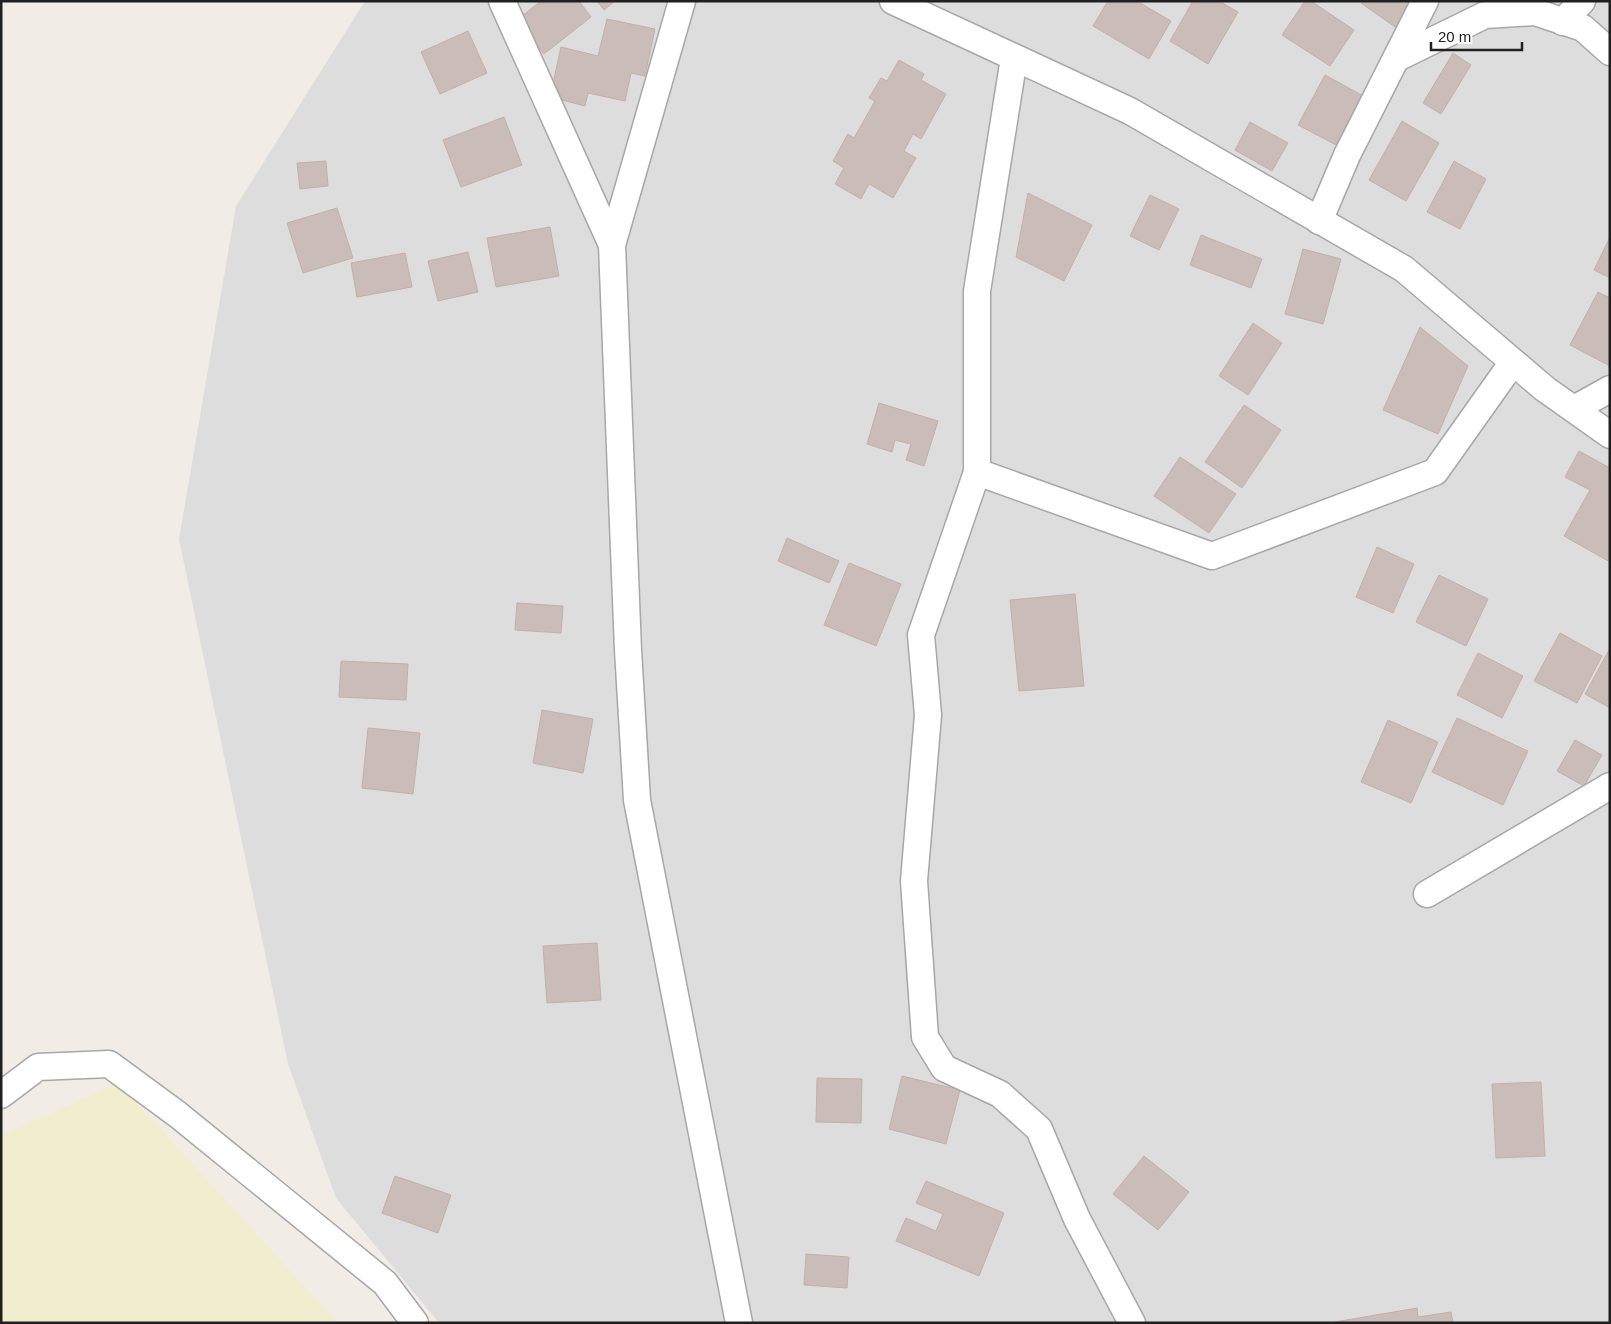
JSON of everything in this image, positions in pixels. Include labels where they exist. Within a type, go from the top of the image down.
[{"type":"street","points":[[502,1],[612,245]]},
{"type":"street","points":[[682,1],[612,245],[628,640],[637,800],[740,1323]]},
{"type":"street","points":[[893,1],[1130,111],[1404,269],[1545,389],[1610,435]]},
{"type":"street","points":[[1319,221],[1347,155],[1425,1]]},
{"type":"street","points":[[1563,22],[1582,1]]},
{"type":"street","points":[[1397,58],[1485,15],[1535,12],[1583,28],[1610,52]]},
{"type":"street","points":[[1014,58],[977,292],[977,472],[921,635],[928,716],[914,881],[925,1037],[944,1068],[1000,1094],[1039,1128],[1077,1219],[1132,1323]]},
{"type":"street","points":[[977,472],[1212,556],[1436,472],[1513,362]]},
{"type":"street","points":[[1574,409],[1610,389]]},
{"type":"street","points":[[1426,894],[1610,786]]},
{"type":"street","points":[[1,1095],[38,1067],[109,1064],[177,1114],[385,1284],[414,1323]]},
{"type":"shaded area","points":[[365,1],[1610,1],[1610,1323],[439,1323],[336,1198],[288,1064],[179,539],[236,206]]},
{"type":"shaded area","points":[[119,1083],[338,1323],[1,1323],[1,1135]]},
{"type":"building","points":[[541,1],[579,1],[591,17],[544,54],[517,20]]},
{"type":"building","points":[[597,1],[615,1],[604,10]]},
{"type":"building","points":[[1108,1],[1137,1],[1171,21],[1149,59],[1093,26]]},
{"type":"building","points":[[1193,1],[1219,1],[1238,12],[1208,64],[1170,41]]},
{"type":"building","points":[[1305,1],[1311,1],[1354,30],[1330,66],[1282,35]]},
{"type":"building","points":[[1362,1],[1417,1],[1398,29],[1361,3]]},
{"type":"building","points":[[607,19],[655,29],[645,76],[631,73],[625,101],[588,93],[585,106],[550,97],[561,47],[598,56]]},
{"type":"building","points":[[468,31],[487,73],[440,94],[421,52]]},
{"type":"building","points":[[1453,53],[1471,65],[1441,114],[1423,103]]},
{"type":"building","points":[[899,60],[924,74],[921,80],[946,94],[921,139],[913,134],[904,151],[916,158],[893,198],[869,184],[861,199],[835,184],[844,168],[833,161],[848,134],[854,138],[875,101],[869,98],[881,78],[887,81]]},
{"type":"building","points":[[1325,75],[1367,98],[1340,147],[1298,125]]},
{"type":"building","points":[[504,117],[522,165],[461,187],[443,140]]},
{"type":"building","points":[[1402,121],[1439,143],[1406,201],[1369,180]]},
{"type":"building","points":[[1250,122],[1288,143],[1272,171],[1235,150]]},
{"type":"building","points":[[326,161],[328,186],[300,189],[297,163]]},
{"type":"building","points":[[1454,161],[1486,179],[1460,229],[1427,212]]},
{"type":"building","points":[[1028,193],[1092,225],[1064,281],[1016,257]]},
{"type":"building","points":[[1150,195],[1179,209],[1159,250],[1130,236]]},
{"type":"building","points":[[337,208],[353,258],[303,273],[287,223]]},
{"type":"building","points":[[550,227],[559,276],[496,287],[487,238]]},
{"type":"building","points":[[1201,235],[1262,259],[1251,288],[1190,265]]},
{"type":"building","points":[[1610,237],[1610,278],[1594,270]]},
{"type":"building","points":[[1303,249],[1341,259],[1323,324],[1285,314]]},
{"type":"building","points":[[468,252],[478,292],[438,301],[428,261]]},
{"type":"building","points":[[405,253],[412,287],[357,297],[351,263]]},
{"type":"building","points":[[1598,292],[1610,298],[1610,366],[1570,345]]},
{"type":"building","points":[[1253,323],[1282,343],[1248,395],[1219,376]]},
{"type":"building","points":[[1420,327],[1468,366],[1438,434],[1383,410]]},
{"type":"building","points":[[879,403],[938,421],[924,466],[906,460],[911,444],[895,440],[892,452],[867,444]]},
{"type":"building","points":[[1244,405],[1281,430],[1242,488],[1205,462]]},
{"type":"building","points":[[1579,451],[1610,468],[1610,562],[1564,536],[1590,490],[1565,477]]},
{"type":"building","points":[[1180,457],[1236,494],[1209,533],[1154,496]]},
{"type":"building","points":[[787,538],[839,561],[829,583],[778,561]]},
{"type":"building","points":[[1377,547],[1414,564],[1393,613],[1356,597]]},
{"type":"building","points":[[849,563],[901,584],[876,646],[824,625]]},
{"type":"building","points":[[1439,575],[1488,599],[1466,646],[1416,622]]},
{"type":"building","points":[[1075,594],[1084,686],[1019,691],[1010,600]]},
{"type":"building","points":[[517,603],[563,606],[561,633],[515,630]]},
{"type":"building","points":[[1560,633],[1602,656],[1577,703],[1534,681]]},
{"type":"building","points":[[1610,650],[1610,708],[1585,694]]},
{"type":"building","points":[[1478,653],[1523,676],[1502,718],[1457,695]]},
{"type":"building","points":[[341,661],[408,664],[406,700],[339,697]]},
{"type":"building","points":[[542,710],[593,719],[583,773],[533,763]]},
{"type":"building","points":[[1457,718],[1528,751],[1503,805],[1432,772]]},
{"type":"building","points":[[1388,720],[1438,742],[1411,803],[1361,782]]},
{"type":"building","points":[[368,728],[420,733],[413,794],[362,788]]},
{"type":"building","points":[[1575,740],[1602,755],[1584,786],[1557,771]]},
{"type":"building","points":[[597,943],[601,1000],[547,1003],[543,946]]},
{"type":"building","points":[[902,1076],[960,1090],[946,1144],[889,1129]]},
{"type":"building","points":[[817,1078],[862,1079],[861,1123],[816,1122]]},
{"type":"building","points":[[1541,1082],[1545,1156],[1496,1158],[1492,1084]]},
{"type":"building","points":[[1144,1156],[1189,1192],[1158,1230],[1113,1194]]},
{"type":"building","points":[[395,1176],[451,1195],[438,1233],[382,1213]]},
{"type":"building","points":[[926,1181],[1004,1213],[979,1276],[896,1241],[906,1218],[936,1231],[943,1214],[916,1203]]},
{"type":"building","points":[[806,1254],[849,1257],[847,1288],[804,1285]]},
{"type":"building","points":[[1417,1308],[1418,1317],[1451,1312],[1453,1323],[1329,1323]]}]
